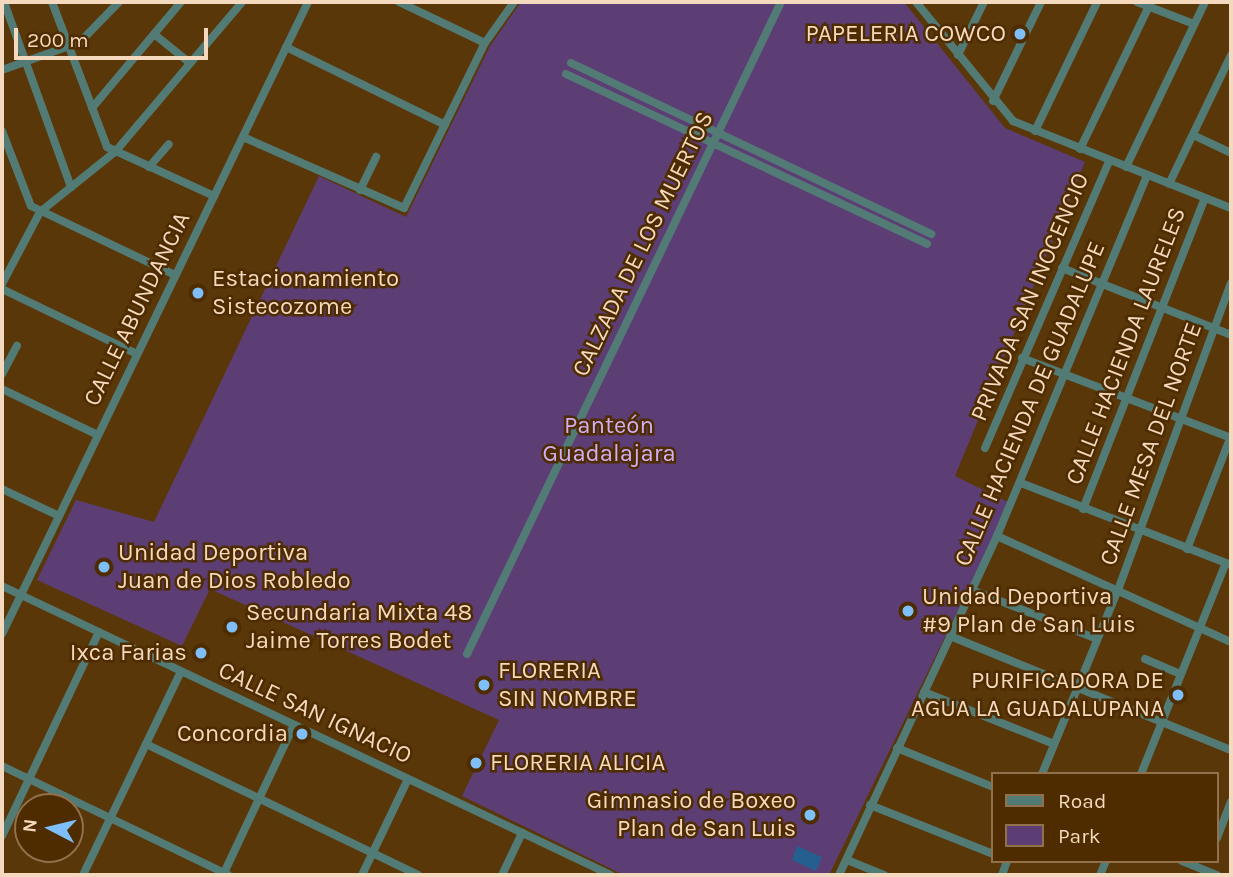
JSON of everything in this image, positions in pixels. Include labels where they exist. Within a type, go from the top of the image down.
[{"type":"street","points":[[4,2],[71,187]]},
{"type":"street","points":[[52,2],[105,144],[115,152],[214,196]]},
{"type":"street","points":[[2,70],[69,46],[96,30],[119,2]]},
{"type":"street","points":[[92,108],[181,2]]},
{"type":"street","points":[[3,283],[40,212],[115,152],[242,2]]},
{"type":"street","name":"CALLE ABUNDANCIA","points":[[2,634],[308,2]]},
{"type":"street","points":[[399,2],[485,43]]},
{"type":"street","points":[[243,136],[404,208],[485,43],[514,2]]},
{"type":"street","name":"CALZADA DE LOS MUERTOS","points":[[467,654],[781,2]]},
{"type":"street","points":[[916,2],[993,101],[1013,121],[1205,198],[1230,205]]},
{"type":"street","points":[[925,13],[930,2]]},
{"type":"street","points":[[958,55],[984,2]]},
{"type":"street","points":[[993,101],[1041,2]]},
{"type":"street","points":[[1035,131],[1097,2]]},
{"type":"street","points":[[1137,2],[1194,24]]},
{"type":"street","points":[[1126,167],[1205,2]]},
{"type":"street","points":[[1080,149],[1149,6]]},
{"type":"street","points":[[154,34],[190,63]]},
{"type":"street","points":[[286,47],[445,125]]},
{"type":"street","points":[[1169,184],[1231,55]]},
{"type":"street","points":[[571,63],[932,234]]},
{"type":"street","points":[[566,74],[927,244]]},
{"type":"street","points":[[2,131],[29,204],[40,212],[175,275]]},
{"type":"street","points":[[1193,135],[1231,153]]},
{"type":"street","points":[[149,167],[169,145]]},
{"type":"street","points":[[360,190],[376,157]]},
{"type":"street","name":"PRIVADA SAN INOCENCIO","points":[[985,448],[1110,160]]},
{"type":"street","name":"CALLE HACIENDA DE GUADALUPE","points":[[839,875],[1021,483],[1147,175]]},
{"type":"street","name":"CALLE HACIENDA LAURELES","points":[[1083,509],[1205,198]]},
{"type":"street","points":[[2,263],[3,283]]},
{"type":"street","points":[[1062,268],[1231,335]]},
{"type":"street","points":[[3,283],[137,354]]},
{"type":"street","name":"CALLE MESA DEL NORTE","points":[[1043,772],[1118,590],[1137,531],[1231,283]]},
{"type":"street","points":[[2,374],[16,346]]},
{"type":"street","points":[[1022,358],[1231,438],[1187,549]]},
{"type":"street","points":[[2,389],[98,435]]},
{"type":"street","points":[[1021,483],[1137,531],[1228,564],[1180,674],[1142,772]]},
{"type":"street","points":[[2,489],[59,516]]},
{"type":"street","points":[[997,536],[1231,642]]},
{"type":"street","name":"CALLE SAN IGNACIO","points":[[2,586],[611,875]]},
{"type":"street","points":[[972,590],[1097,639]]},
{"type":"street","points":[[2,836],[99,632]]},
{"type":"street","points":[[950,636],[1231,750]]},
{"type":"street","points":[[1145,659],[1180,674]]},
{"type":"street","points":[[83,875],[181,671]]},
{"type":"street","points":[[924,692],[1054,744]]},
{"type":"street","points":[[2,766],[225,875],[294,724]]},
{"type":"street","points":[[146,744],[418,875]]},
{"type":"street","points":[[897,748],[992,787]]},
{"type":"street","points":[[362,875],[408,779]]},
{"type":"street","points":[[1219,833],[1231,802]]},
{"type":"street","points":[[870,805],[992,855]]},
{"type":"street","points":[[502,875],[522,833]]},
{"type":"street","points":[[846,860],[884,875]]},
{"type":"street","points":[[1186,863],[1204,873],[1217,875]]},
{"type":"green space","name":"Panteón Guadalajara","points":[[521,2],[904,2],[1005,128],[1085,162],[955,476],[1010,503],[829,875],[624,875],[462,796],[499,720],[210,589],[182,646],[37,580],[76,500],[154,522],[319,176],[406,217],[490,46]]},
{"type":"water","points":[[797,846],[822,857],[816,871],[792,860]]},
{"type":"place","name":"PAPELERIA COWCO","points":[[1020,34]]},
{"type":"place","name":"Estacionamiento Sistecozome","points":[[198,293]]},
{"type":"place","name":"Unidad Deportiva Juan de Dios Robledo","points":[[104,567]]},
{"type":"place","name":"Unidad Deportiva #9 Plan de San Luis","points":[[908,611]]},
{"type":"place","name":"Secundaria Mixta 48 Jaime Torres Bodet","points":[[232,627]]},
{"type":"place","name":"Ixca Farias","points":[[201,653]]},
{"type":"place","name":"FLORERIA SIN NOMBRE","points":[[484,685]]},
{"type":"place","name":"PURIFICADORA DE AGUA LA GUADALUPANA","points":[[1178,695]]},
{"type":"place","name":"Concordia","points":[[302,734]]},
{"type":"place","name":"FLORERIA ALICIA","points":[[476,763]]},
{"type":"place","name":"Gimnasio de Boxeo Plan de San Luis","points":[[810,815]]}]
